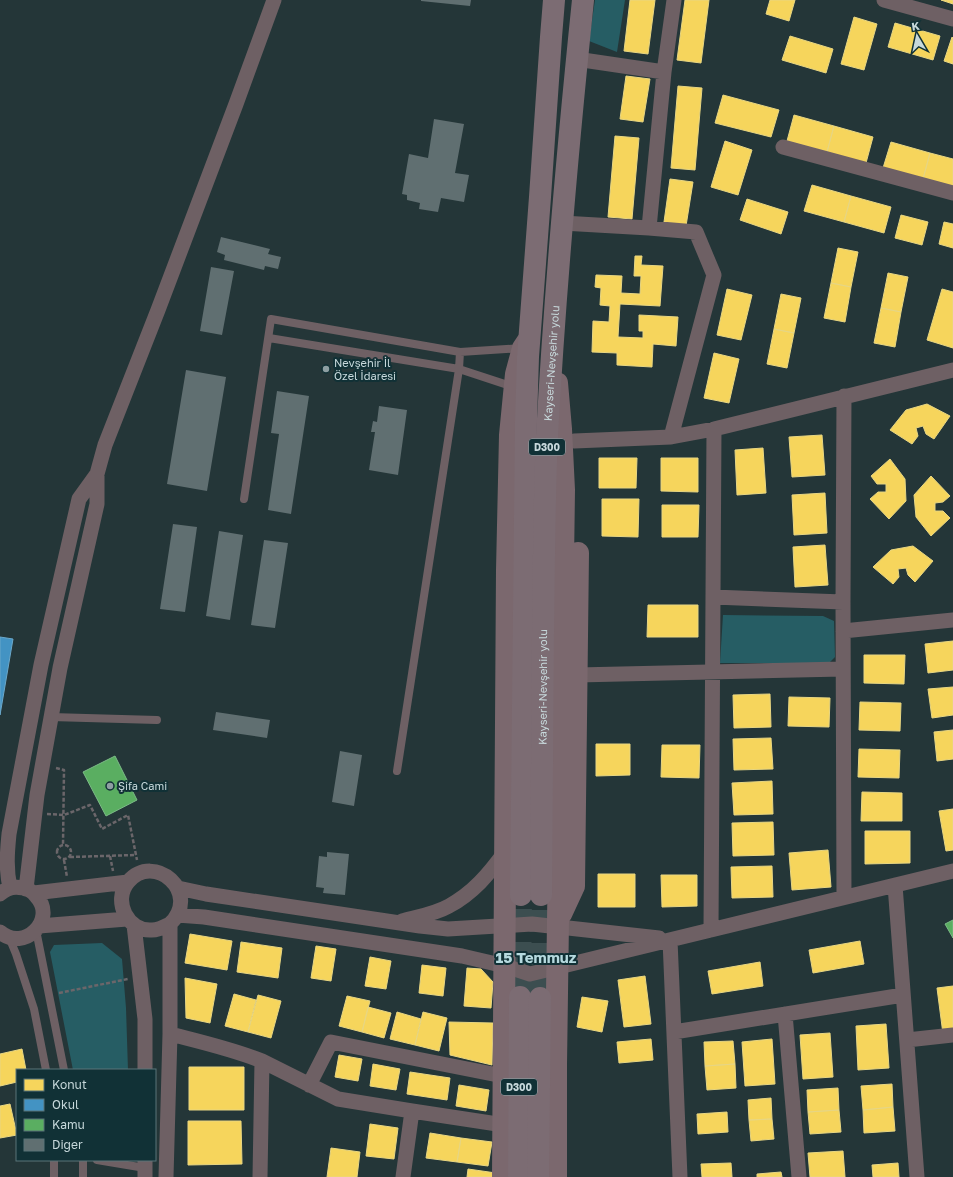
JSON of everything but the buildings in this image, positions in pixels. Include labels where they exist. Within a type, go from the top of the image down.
[{"type":"highway","name":"Kayseri-Nevşehir yolu","points":[[554,0],[550,37],[542,168],[527,342],[526,422],[531,895],[544,568],[547,438],[562,223],[576,59],[583,0]]},
{"type":"highway","name":"D300","points":[[519,1177],[530,998],[538,1177]]},
{"type":"street","points":[[30,891],[35,812],[60,668],[97,504],[97,474],[105,445],[161,303],[274,0]]},
{"type":"street","points":[[649,228],[664,72],[674,0]]},
{"type":"street","points":[[884,0],[953,19]]},
{"type":"street","points":[[576,59],[664,72]]},
{"type":"street","points":[[783,147],[953,193]]},
{"type":"street","points":[[562,223],[696,232],[714,275],[671,437]]},
{"type":"street","points":[[553,339],[567,435],[578,482],[574,886],[558,924]]},
{"type":"street","points":[[503,1177],[507,570],[510,435],[516,374],[527,342]]},
{"type":"street","points":[[567,435],[671,437],[714,429],[953,370]]},
{"type":"street","points":[[844,396],[844,897]]},
{"type":"street","points":[[711,930],[714,429]]},
{"type":"street","points":[[556,1177],[556,1065],[564,490],[567,435]]},
{"type":"street","points":[[4,934],[16,938],[24,938],[38,928],[42,920],[42,905],[39,898],[30,891],[18,887],[3,891],[7,872],[6,857],[41,665],[79,499],[97,474]]},
{"type":"street","points":[[712,597],[843,602]]},
{"type":"street","points":[[843,631],[953,620]]},
{"type":"street","points":[[577,675],[843,669]]},
{"type":"street","points":[[395,923],[449,906],[468,894],[483,881],[505,852]]},
{"type":"street","points":[[145,1069],[145,1019],[140,976],[131,922],[123,910],[121,901],[123,891],[134,878],[144,872],[154,871],[164,874],[172,880],[178,888],[181,901],[173,919],[166,1177]]},
{"type":"street","points":[[38,928],[131,922],[143,929],[152,930],[161,929],[173,919],[204,917],[462,956],[505,966],[530,974],[953,871]]},
{"type":"street","points":[[30,891],[134,878]]},
{"type":"street","points":[[895,885],[916,1177]]},
{"type":"street","points":[[178,888],[206,894],[395,923],[448,928],[558,924],[670,940]]},
{"type":"street","points":[[670,940],[680,1177]]},
{"type":"street","points":[[674,1032],[903,995]]},
{"type":"street","points":[[785,1014],[798,1177]]},
{"type":"street","points":[[170,1034],[236,1051],[262,1061],[338,1099],[504,1125]]},
{"type":"street","points":[[906,1040],[953,1035]]},
{"type":"street","points":[[309,1084],[331,1042],[503,1076]]},
{"type":"street","points":[[260,1177],[262,1061]]},
{"type":"street","points":[[403,1177],[412,1111]]},
{"type":"lane","points":[[244,499],[271,319],[460,352],[527,342]]},
{"type":"lane","points":[[268,338],[458,370],[514,387]]},
{"type":"lane","points":[[397,771],[460,352]]},
{"type":"lane","points":[[52,717],[157,720]]},
{"type":"lane","points":[[38,928],[49,996],[64,1069]]},
{"type":"lane","points":[[4,934],[19,961],[34,1009],[46,1069]]},
{"type":"lane","points":[[54,1161],[54,1177]]},
{"type":"lane","points":[[83,1161],[83,1177]]},
{"type":"lane","points":[[103,1161],[145,1168]]},
{"type":"path","points":[[43,764],[64,770],[63,845]]},
{"type":"path","points":[[35,812],[64,816],[90,805],[102,829],[128,815],[136,855],[134,878]]},
{"type":"path","points":[[70,857],[70,848],[67,845],[57,848],[57,856],[63,860],[70,857],[136,855]]},
{"type":"path","points":[[49,996],[140,976]]},
{"type":"shaded area","points":[[595,0],[625,0],[617,52],[589,41]]},
{"type":"shaded area","points":[[723,615],[823,616],[834,621],[835,657],[829,663],[720,663]]},
{"type":"shaded area","points":[[102,943],[122,959],[126,1008],[128,1069],[73,1069],[50,952],[54,945]]},
{"type":"tunnel","points":[[520,997],[521,895]]},
{"type":"tunnel","points":[[540,998],[541,895]]},
{"type":"place","name":"Nevşehir İl Özel İdaresi","points":[[326,369]]},
{"type":"place","name":"Şifa Cami","points":[[110,786]]},
{"type":"district","name":"15 Temmuz","points":[[536,958]]}]
